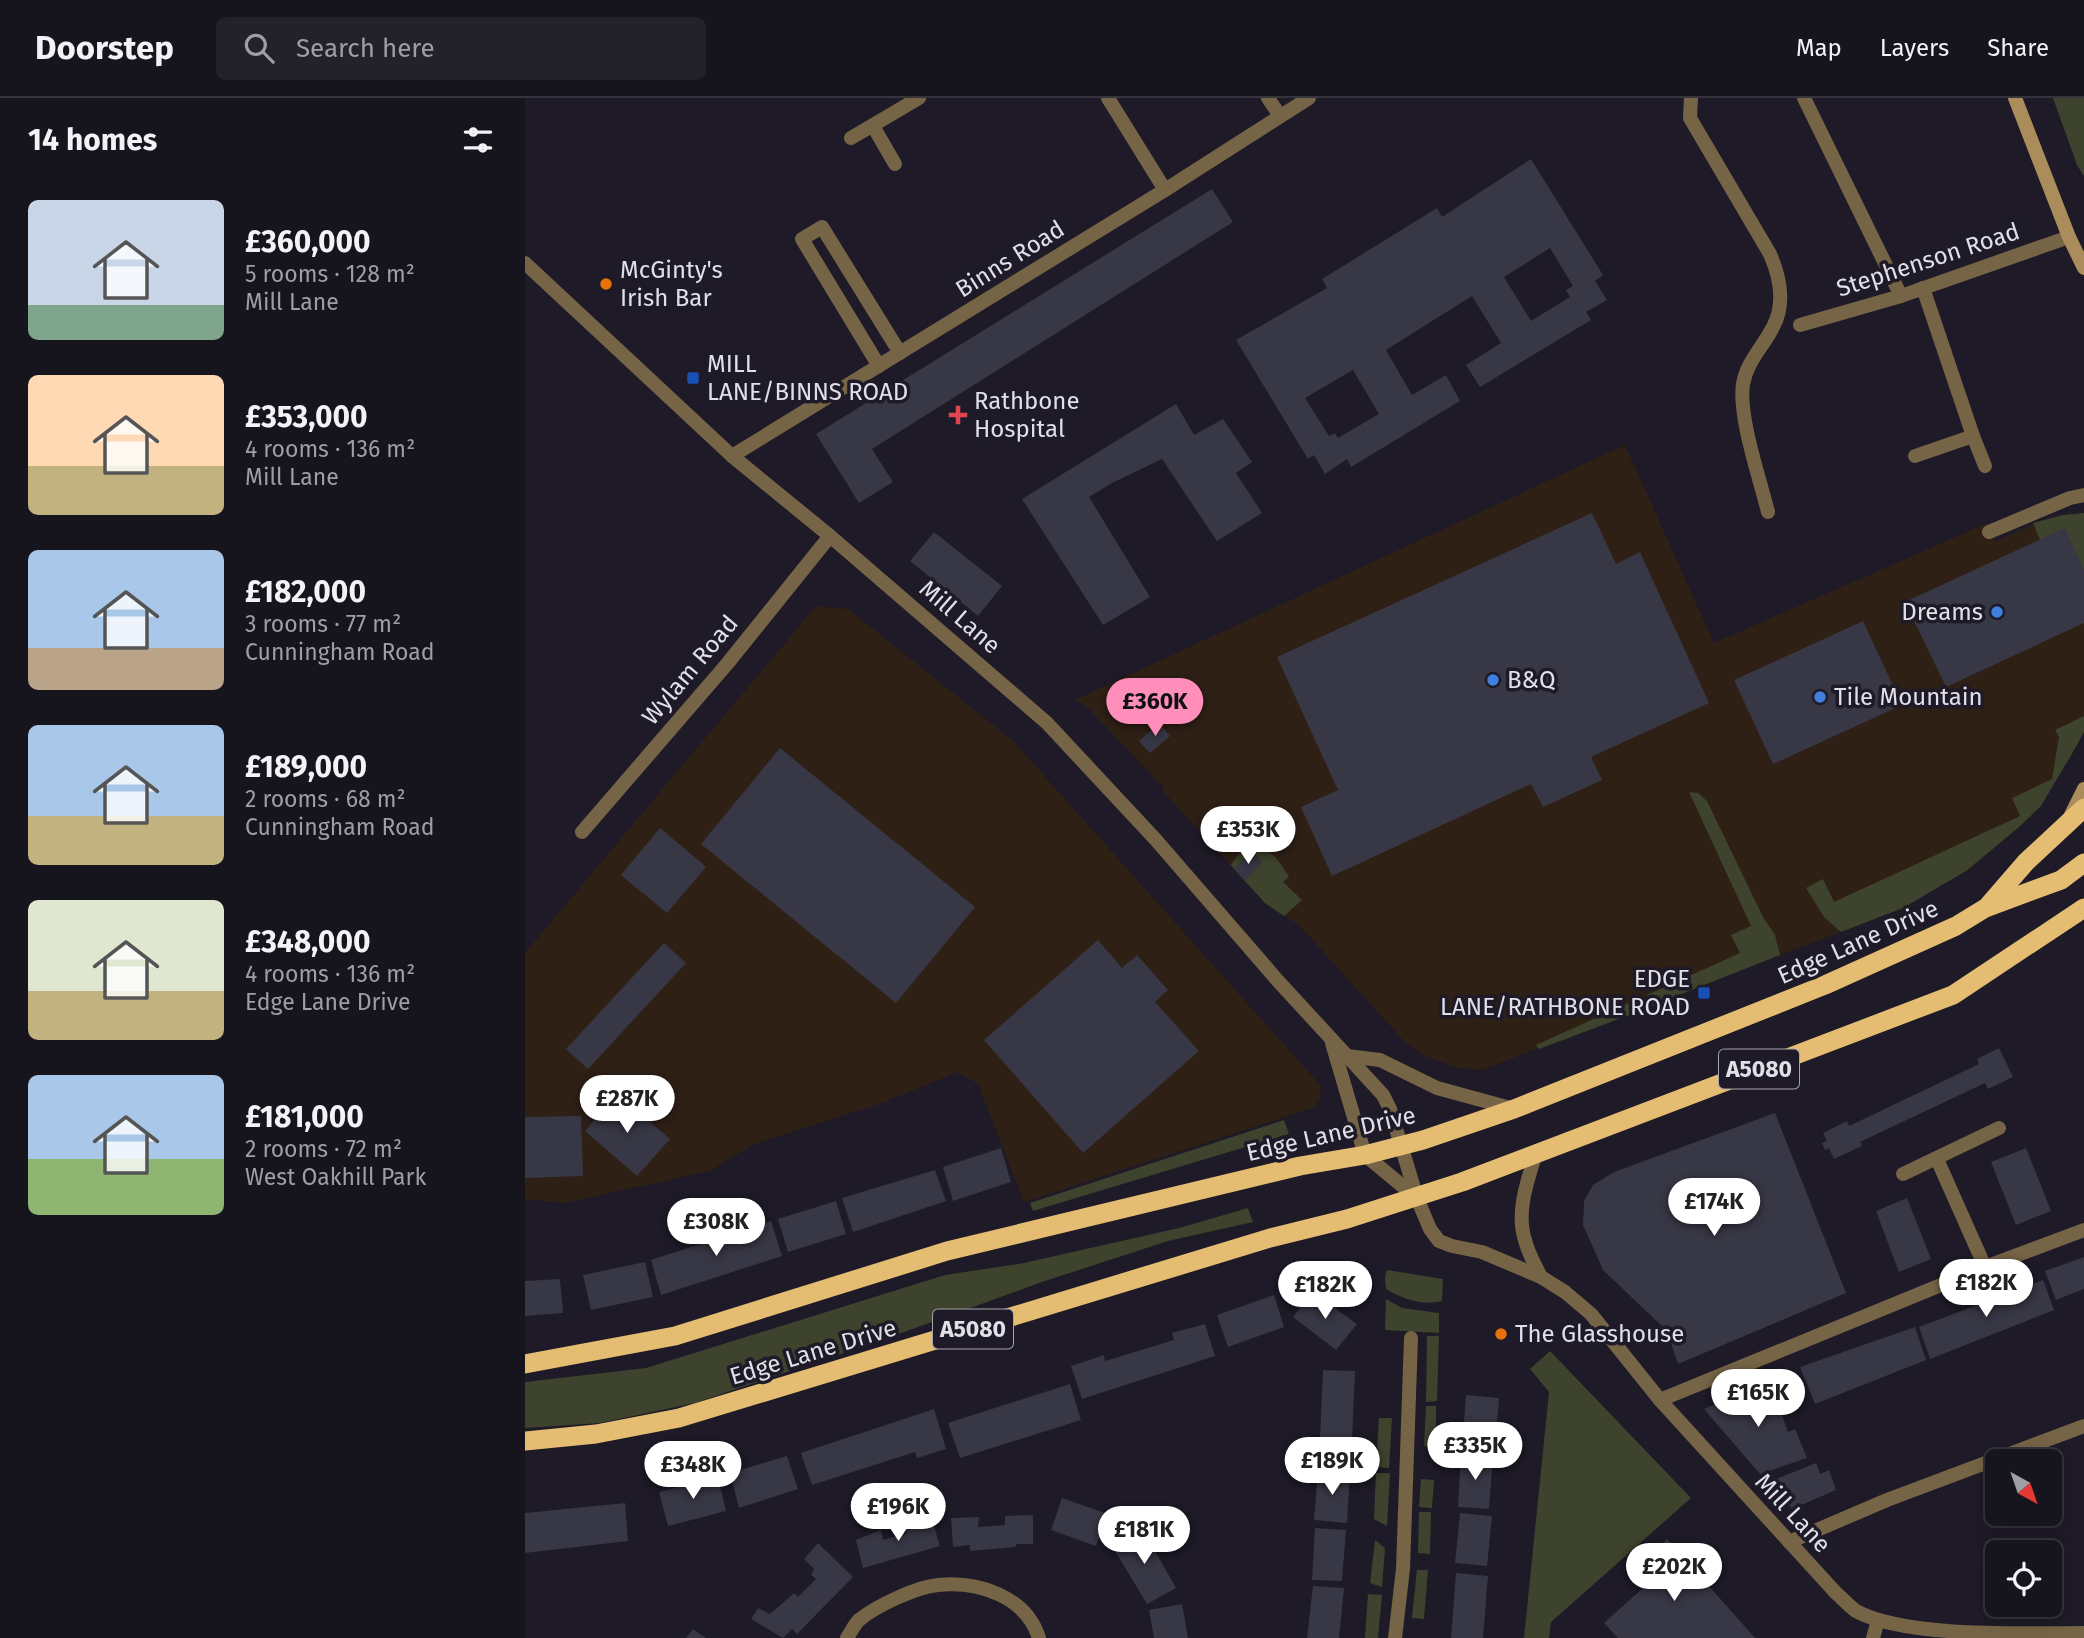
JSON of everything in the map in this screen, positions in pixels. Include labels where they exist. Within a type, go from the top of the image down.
[{"type":"highway","name":"Edge Lane Drive","points":[[525,1364],[675,1336],[947,1251],[1300,1166],[1365,1155],[1514,1109],[1825,985],[1956,926],[1987,907],[2026,862],[2084,808]]},
{"type":"highway","points":[[1987,907],[2061,880],[2084,863]]},
{"type":"highway","name":"Edge Lane Drive","points":[[525,1441],[596,1433],[679,1418],[1256,1242],[1417,1198],[1535,1156],[1953,995],[2084,908]]},
{"type":"main road","points":[[2015,98],[2069,237],[2084,268]]},
{"type":"main road","points":[[2066,826],[2084,789]]},
{"type":"street","points":[[851,138],[919,98]]},
{"type":"street","points":[[1108,98],[1165,190]]},
{"type":"street","points":[[1268,98],[1280,116]]},
{"type":"street","name":"Binns Road","points":[[732,456],[1165,190],[1309,98]]},
{"type":"street","points":[[1691,98],[1690,118],[1770,254],[1779,275],[1781,301],[1774,326],[1752,358],[1743,383],[1742,407],[1767,512]]},
{"type":"street","points":[[1804,98],[1901,296]]},
{"type":"street","points":[[873,126],[895,164]]},
{"type":"street","points":[[879,366],[802,239],[823,227],[900,354]]},
{"type":"street","name":"Stephenson Road","points":[[1800,325],[1901,296],[2069,237]]},
{"type":"street","name":"Mill Lane","points":[[525,263],[732,456],[830,536],[1047,723],[1164,848],[1383,1095],[1402,1145],[1417,1198],[1430,1229],[1439,1241],[1452,1247],[1492,1255],[1541,1276],[1591,1314],[1660,1400],[1789,1542],[1856,1610],[1878,1620],[1932,1632],[2084,1633]]},
{"type":"street","points":[[1923,288],[1985,466]]},
{"type":"street","points":[[1915,456],[1973,436]]},
{"type":"street","points":[[1989,532],[2070,498],[2084,495]]},
{"type":"street","name":"Wylam Road","points":[[582,832],[727,664],[830,536]]},
{"type":"street","name":"Mill Lane","points":[[1331,1039],[1365,1155]]},
{"type":"street","points":[[1347,1056],[1380,1060],[1437,1088],[1514,1109]]},
{"type":"street","points":[[1903,1174],[1999,1128]]},
{"type":"street","points":[[1365,1155],[1417,1198]]},
{"type":"street","points":[[1535,1156],[1522,1214],[1524,1238],[1541,1276]]},
{"type":"street","points":[[1937,1159],[1985,1267]]},
{"type":"street","points":[[1660,1400],[1985,1267],[2084,1230]]},
{"type":"street","points":[[1395,1638],[1403,1569],[1411,1338]]},
{"type":"street","points":[[1789,1542],[1887,1500],[2084,1426]]},
{"type":"street","points":[[847,1638],[858,1621],[890,1602],[937,1585],[965,1585],[1005,1595],[1022,1610],[1039,1638]]},
{"type":"street","points":[[1873,1638],[1878,1620]]},
{"type":"shaded area","points":[[1625,445],[1714,643],[1985,524],[1994,542],[2042,520],[2084,513],[2084,732],[2041,806],[1971,868],[1903,908],[1482,1070],[1457,1068],[1423,1055],[1403,1040],[1299,925],[1265,903],[1162,790],[1163,787],[1086,706],[1075,700]]},
{"type":"shaded area","points":[[816,606],[848,609],[1014,742],[1321,1086],[1320,1100],[1312,1108],[1024,1202],[978,1084],[958,1072],[882,1103],[752,1145],[710,1171],[564,1203],[525,1199],[525,953]]},
{"type":"green space","points":[[2053,98],[2084,98],[2084,176],[2077,165]]},
{"type":"green space","points":[[2084,513],[2084,571],[2040,540],[2033,523]]},
{"type":"green space","points":[[2084,716],[2084,732],[2041,806],[1966,871],[1903,908],[1841,932],[1824,917],[1806,888],[1823,879],[1834,902],[2020,816],[2012,798],[2052,779],[2059,737],[2055,730]]},
{"type":"green space","points":[[1689,792],[1698,793],[1707,801],[1763,917],[1775,935],[1780,955],[1651,1006],[1647,995],[1740,953],[1731,935],[1751,926]]},
{"type":"green space","points":[[1257,847],[1276,858],[1289,877],[1283,882],[1302,900],[1284,916],[1265,903],[1244,880],[1262,863],[1253,852],[1234,869],[1231,865],[1241,852]]},
{"type":"green space","points":[[1629,1003],[1632,1014],[1539,1049],[1536,1045]]},
{"type":"green space","points":[[1284,1120],[1289,1134],[1033,1211],[1030,1203]]},
{"type":"green space","points":[[1248,1208],[1253,1222],[1168,1241],[695,1403],[600,1423],[525,1428],[525,1382],[646,1368],[945,1275],[1024,1263],[1179,1228]]},
{"type":"green space","points":[[1387,1270],[1443,1279],[1442,1301],[1413,1301],[1386,1289]]},
{"type":"green space","points":[[1386,1299],[1402,1308],[1439,1313],[1439,1333],[1385,1330]]},
{"type":"green space","points":[[1427,1336],[1439,1336],[1437,1401],[1426,1402]]},
{"type":"green space","points":[[1550,1351],[1691,1498],[1551,1622],[1549,1638],[1524,1638],[1549,1392],[1530,1369]]},
{"type":"green space","points":[[1426,1406],[1436,1406],[1436,1447],[1424,1446]]},
{"type":"green space","points":[[1379,1418],[1392,1418],[1389,1468],[1376,1467]]},
{"type":"green space","points":[[1376,1473],[1390,1473],[1387,1526],[1374,1519]]},
{"type":"green space","points":[[1421,1479],[1434,1480],[1432,1508],[1419,1507]]},
{"type":"green space","points":[[1419,1512],[1431,1512],[1430,1554],[1418,1553]]},
{"type":"green space","points":[[1375,1540],[1385,1548],[1382,1587],[1370,1583]]},
{"type":"green space","points":[[1417,1570],[1428,1570],[1424,1619],[1412,1618]]},
{"type":"green space","points":[[1368,1594],[1382,1595],[1378,1638],[1365,1638]]},
{"type":"building","points":[[1531,159],[1603,275],[1595,281],[1607,300],[1586,312],[1591,320],[1480,387],[1466,365],[1501,343],[1472,296],[1386,350],[1412,395],[1446,375],[1460,401],[1351,467],[1347,459],[1325,474],[1314,455],[1308,459],[1236,340],[1327,288],[1322,279],[1437,208],[1442,217]],"holes":[[[1550,248],[1573,286],[1566,290],[1570,297],[1531,321],[1504,277]],[[1353,370],[1379,414],[1338,438],[1335,433],[1329,436],[1305,398]]]},
{"type":"building","points":[[1212,189],[1233,222],[872,449],[893,482],[859,503],[816,434]]},
{"type":"building","points":[[1176,404],[1194,435],[1223,419],[1252,462],[1236,473],[1262,513],[1217,541],[1162,459],[1089,497],[1150,597],[1103,625],[1022,499]]},
{"type":"building","name":"B&Q","points":[[1592,513],[1616,564],[1640,552],[1709,703],[1591,757],[1602,780],[1543,807],[1531,784],[1332,876],[1301,807],[1338,790],[1277,657]]},
{"type":"building","name":"Dreams","points":[[2065,528],[2084,571],[2084,623],[1946,687],[1905,602]]},
{"type":"building","points":[[934,532],[1002,586],[978,616],[910,561]]},
{"type":"building","name":"Tile Mountain","points":[[1863,621],[1902,705],[1773,764],[1734,680]]},
{"type":"building","points":[[1159,723],[1170,736],[1150,753],[1139,741]]},
{"type":"building","points":[[780,748],[975,907],[896,1003],[701,844]]},
{"type":"building","points":[[660,828],[706,867],[667,913],[621,875]]},
{"type":"building","points":[[1253,852],[1262,863],[1244,880],[1234,869]]},
{"type":"building","points":[[1098,940],[1122,968],[1137,955],[1168,990],[1155,1002],[1199,1051],[1083,1153],[984,1040]]},
{"type":"building","points":[[664,943],[686,963],[588,1069],[566,1049]]},
{"type":"building","points":[[1999,1048],[2013,1077],[1988,1089],[1985,1083],[1860,1142],[1862,1146],[1834,1159],[1829,1148],[1825,1150],[1822,1143],[1827,1141],[1823,1133],[1847,1121],[1849,1126],[1979,1064],[1977,1059]]},
{"type":"building","points":[[617,1094],[670,1139],[637,1176],[585,1131]]},
{"type":"building","points":[[1775,1113],[1846,1293],[1678,1364],[1667,1331],[1603,1270],[1583,1225],[1584,1201],[1593,1185],[1614,1172]]},
{"type":"building","points":[[581,1116],[583,1176],[525,1178],[525,1117]]},
{"type":"building","points":[[1001,1148],[1011,1182],[953,1201],[943,1167]]},
{"type":"building","points":[[2026,1148],[2051,1211],[2016,1225],[1991,1162]]},
{"type":"building","points":[[935,1170],[946,1201],[853,1232],[842,1198]]},
{"type":"building","points":[[1907,1198],[1931,1259],[1899,1272],[1876,1211]]},
{"type":"building","points":[[836,1201],[846,1234],[788,1252],[778,1219]]},
{"type":"building","points":[[771,1221],[782,1256],[661,1295],[651,1260]]},
{"type":"building","points":[[2084,1257],[2084,1289],[2056,1300],[2045,1271]]},
{"type":"building","points":[[645,1262],[653,1297],[591,1310],[583,1275]]},
{"type":"building","points":[[560,1279],[563,1313],[525,1316],[525,1281]]},
{"type":"building","points":[[2043,1280],[2054,1310],[1930,1359],[1919,1327]]},
{"type":"building","points":[[1312,1292],[1357,1324],[1336,1350],[1293,1317]]},
{"type":"building","points":[[1274,1295],[1284,1327],[1228,1347],[1217,1315]]},
{"type":"building","points":[[1205,1324],[1215,1356],[1082,1399],[1071,1366],[1104,1355],[1105,1361],[1174,1340],[1172,1333]]},
{"type":"building","points":[[1915,1327],[1926,1360],[1815,1404],[1800,1367]]},
{"type":"building","points":[[1323,1370],[1355,1371],[1351,1463],[1319,1462]]},
{"type":"building","points":[[1770,1382],[1788,1432],[1795,1429],[1807,1458],[1760,1474],[1704,1409]]},
{"type":"building","points":[[1070,1384],[1081,1420],[960,1458],[948,1423]]},
{"type":"building","points":[[1466,1395],[1499,1398],[1495,1449],[1462,1447]]},
{"type":"building","points":[[934,1409],[946,1449],[917,1458],[915,1452],[812,1485],[801,1453]]},
{"type":"building","points":[[1461,1455],[1493,1457],[1489,1509],[1458,1507]]},
{"type":"building","points":[[787,1456],[798,1489],[739,1508],[730,1473]]},
{"type":"building","points":[[1816,1463],[1820,1474],[1829,1470],[1836,1490],[1792,1509],[1769,1482]]},
{"type":"building","points":[[1318,1472],[1350,1473],[1347,1523],[1314,1520]]},
{"type":"building","points":[[718,1477],[726,1511],[668,1526],[659,1492]]},
{"type":"building","points":[[1062,1498],[1108,1514],[1096,1546],[1051,1530]]},
{"type":"building","points":[[625,1503],[628,1541],[525,1553],[525,1513]]},
{"type":"building","points":[[1460,1513],[1492,1516],[1487,1566],[1455,1563]]},
{"type":"building","points":[[1033,1515],[1033,1544],[970,1551],[970,1545],[953,1547],[951,1518],[979,1517],[978,1527],[1005,1525],[1005,1516]]},
{"type":"building","points":[[931,1516],[940,1546],[863,1568],[856,1540],[881,1530],[883,1540],[907,1533],[904,1523]]},
{"type":"building","points":[[1142,1528],[1176,1588],[1147,1604],[1112,1546]]},
{"type":"building","points":[[1315,1528],[1346,1530],[1342,1581],[1312,1580]]},
{"type":"building","points":[[1667,1539],[1755,1638],[1618,1638],[1604,1623],[1642,1589],[1628,1574]]},
{"type":"building","points":[[818,1543],[853,1577],[797,1634],[792,1629],[783,1638],[751,1619],[758,1608],[770,1614],[794,1593],[798,1597],[816,1579],[811,1575],[814,1569],[804,1559]]},
{"type":"building","points":[[1456,1573],[1488,1576],[1483,1638],[1451,1638]]},
{"type":"building","points":[[1313,1586],[1344,1588],[1339,1638],[1307,1638]]},
{"type":"building","points":[[1182,1604],[1188,1638],[1154,1638],[1149,1610]]},
{"type":"building","points":[[693,1629],[706,1638],[686,1638]]},
{"type":"place","name":"McGinty's Irish Bar","points":[[606,284]]},
{"type":"place","name":"MILL LANE/BINNS ROAD","points":[[693,378]]},
{"type":"place","name":"Rathbone Hospital","points":[[958,415]]},
{"type":"place","name":"Dreams","points":[[1997,612]]},
{"type":"place","name":"B&Q","points":[[1493,680]]},
{"type":"place","name":"Tile Mountain","points":[[1820,697]]},
{"type":"place","name":"EDGE LANE/RATHBONE ROAD","points":[[1704,993]]},
{"type":"place","name":"The Glasshouse","points":[[1501,1334]]}]
